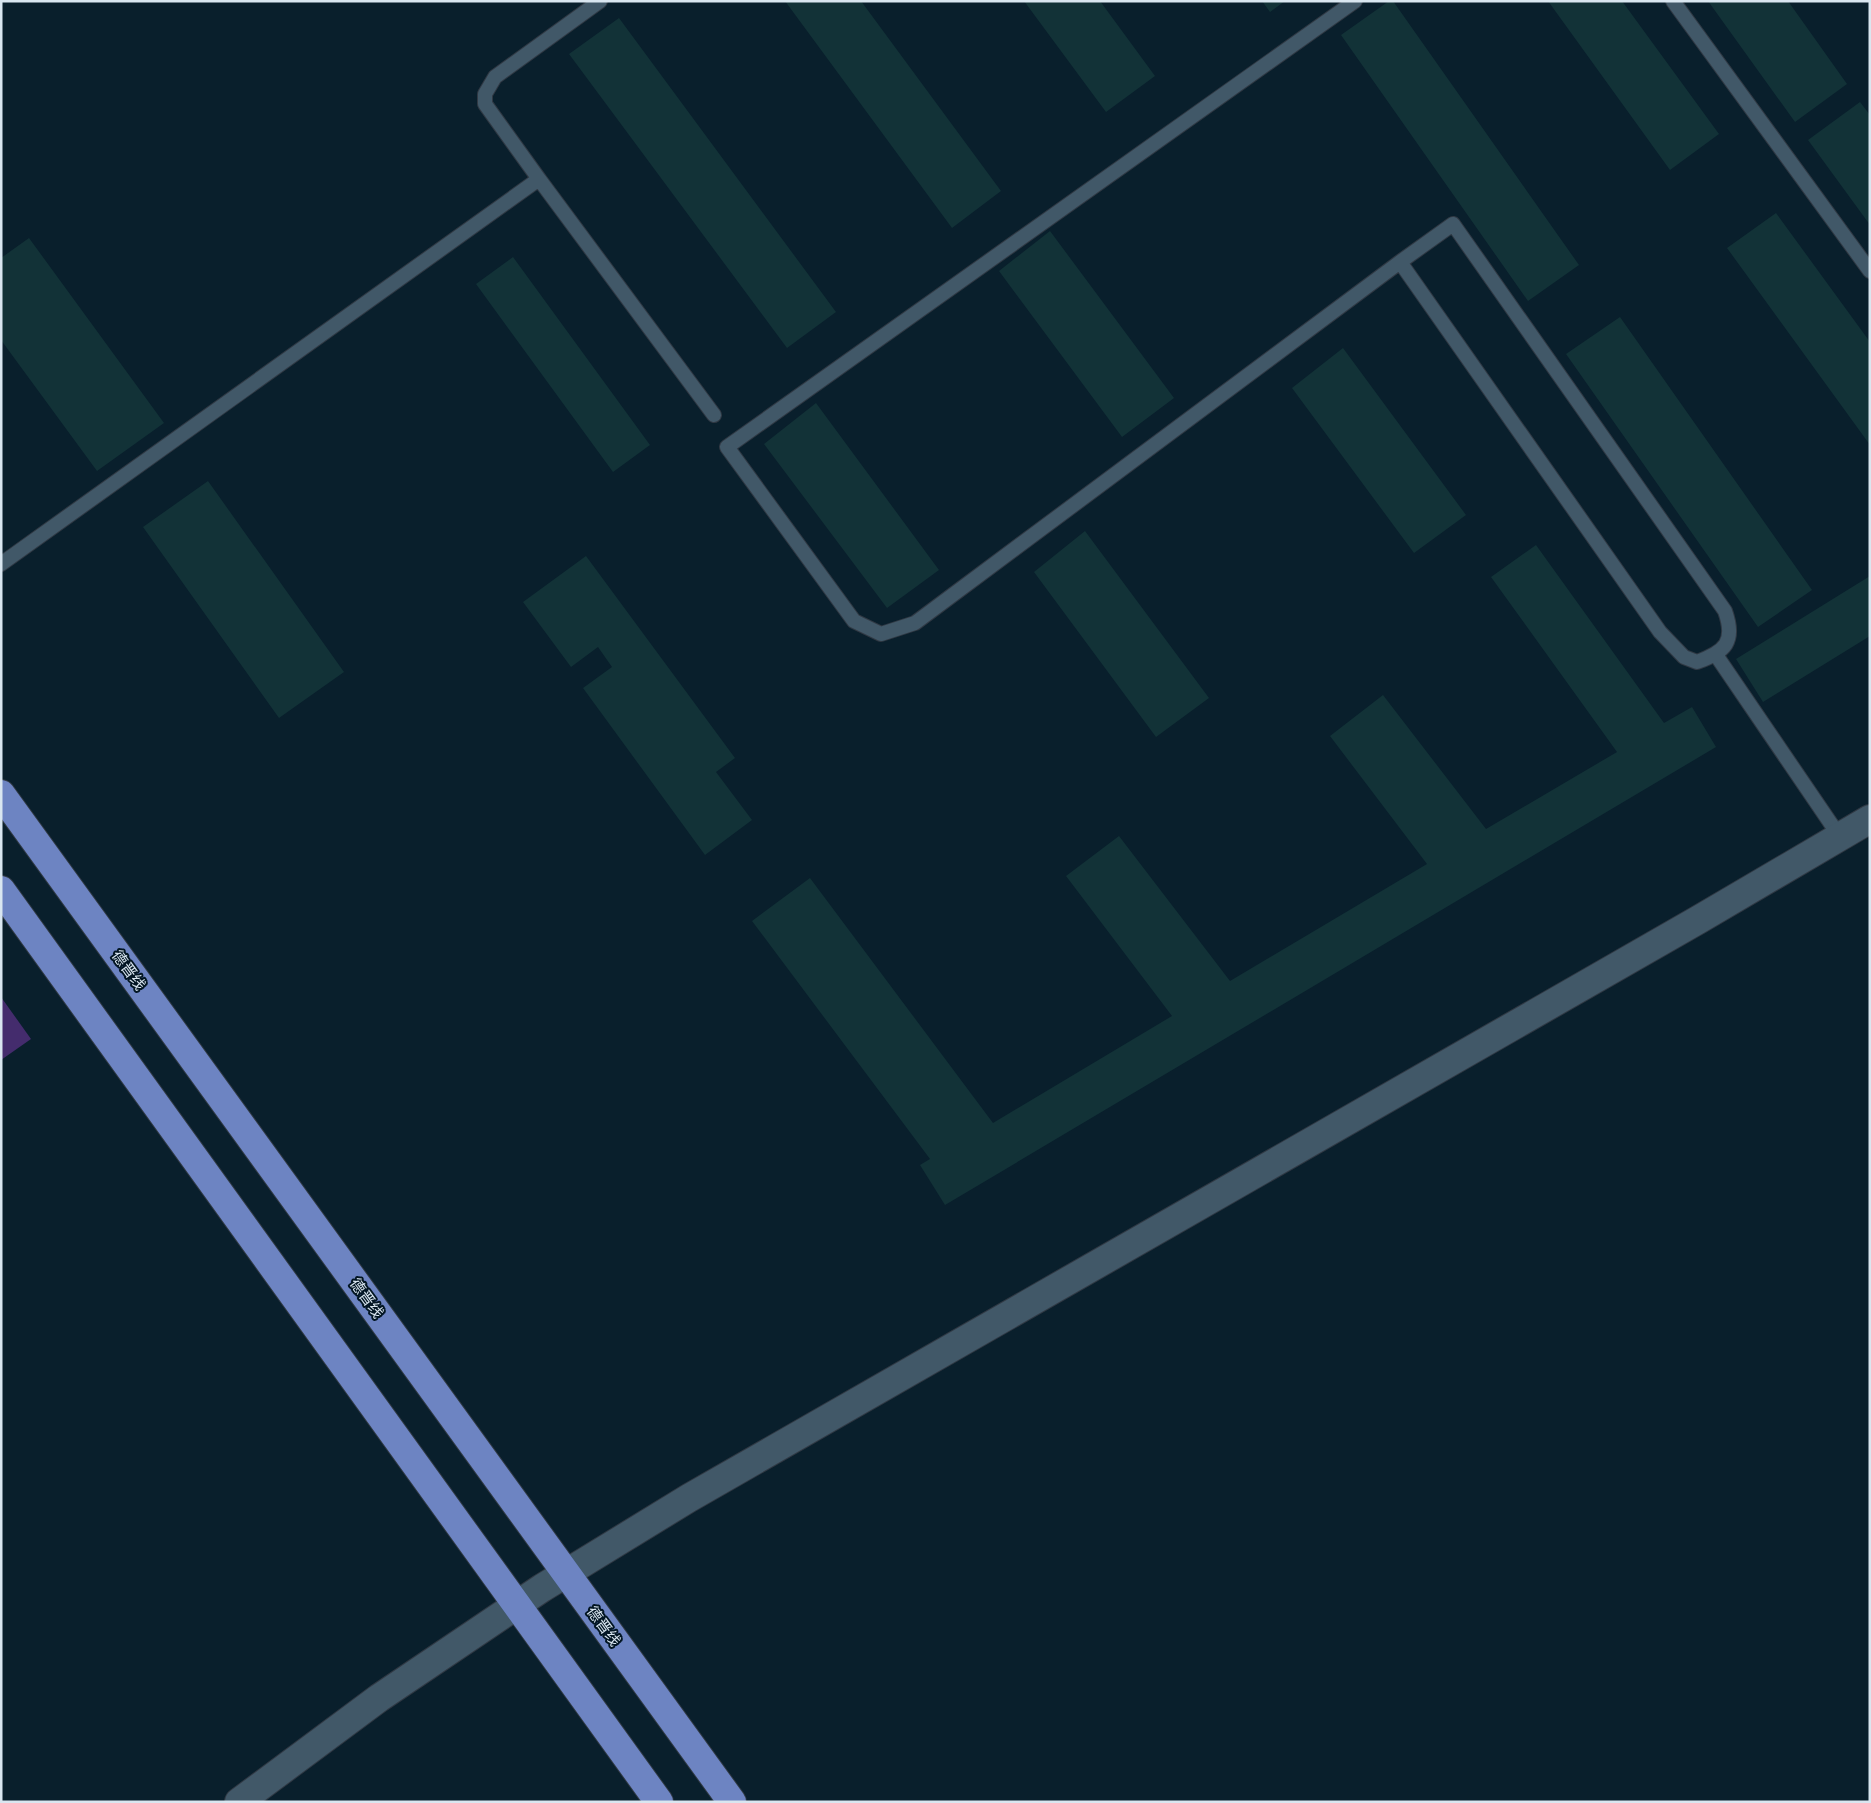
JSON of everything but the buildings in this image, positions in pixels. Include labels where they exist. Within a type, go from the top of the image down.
[{"type":"highway","name":"德晋线","points":[[1,794],[732,1802]]},
{"type":"highway","points":[[1,890],[659,1802]]},
{"type":"main road","points":[[239,1802],[379,1698],[516,1605],[689,1498],[1870,819]]},
{"type":"lane","points":[[600,1],[495,76],[485,94],[485,104],[714,415]]},
{"type":"lane","points":[[1356,1],[727,447],[854,621],[881,634],[915,623],[1400,262],[1452,224],[1725,612],[1729,623],[1727,643],[1716,655],[1697,662],[1684,657],[1660,632],[1400,262]]},
{"type":"lane","points":[[1673,1],[1870,271]]},
{"type":"lane","points":[[1,564],[539,179]]},
{"type":"lane","points":[[1716,655],[1840,837]]},
{"type":"shaded area","points":[[1,997],[31,1039],[1,1060]]}]
